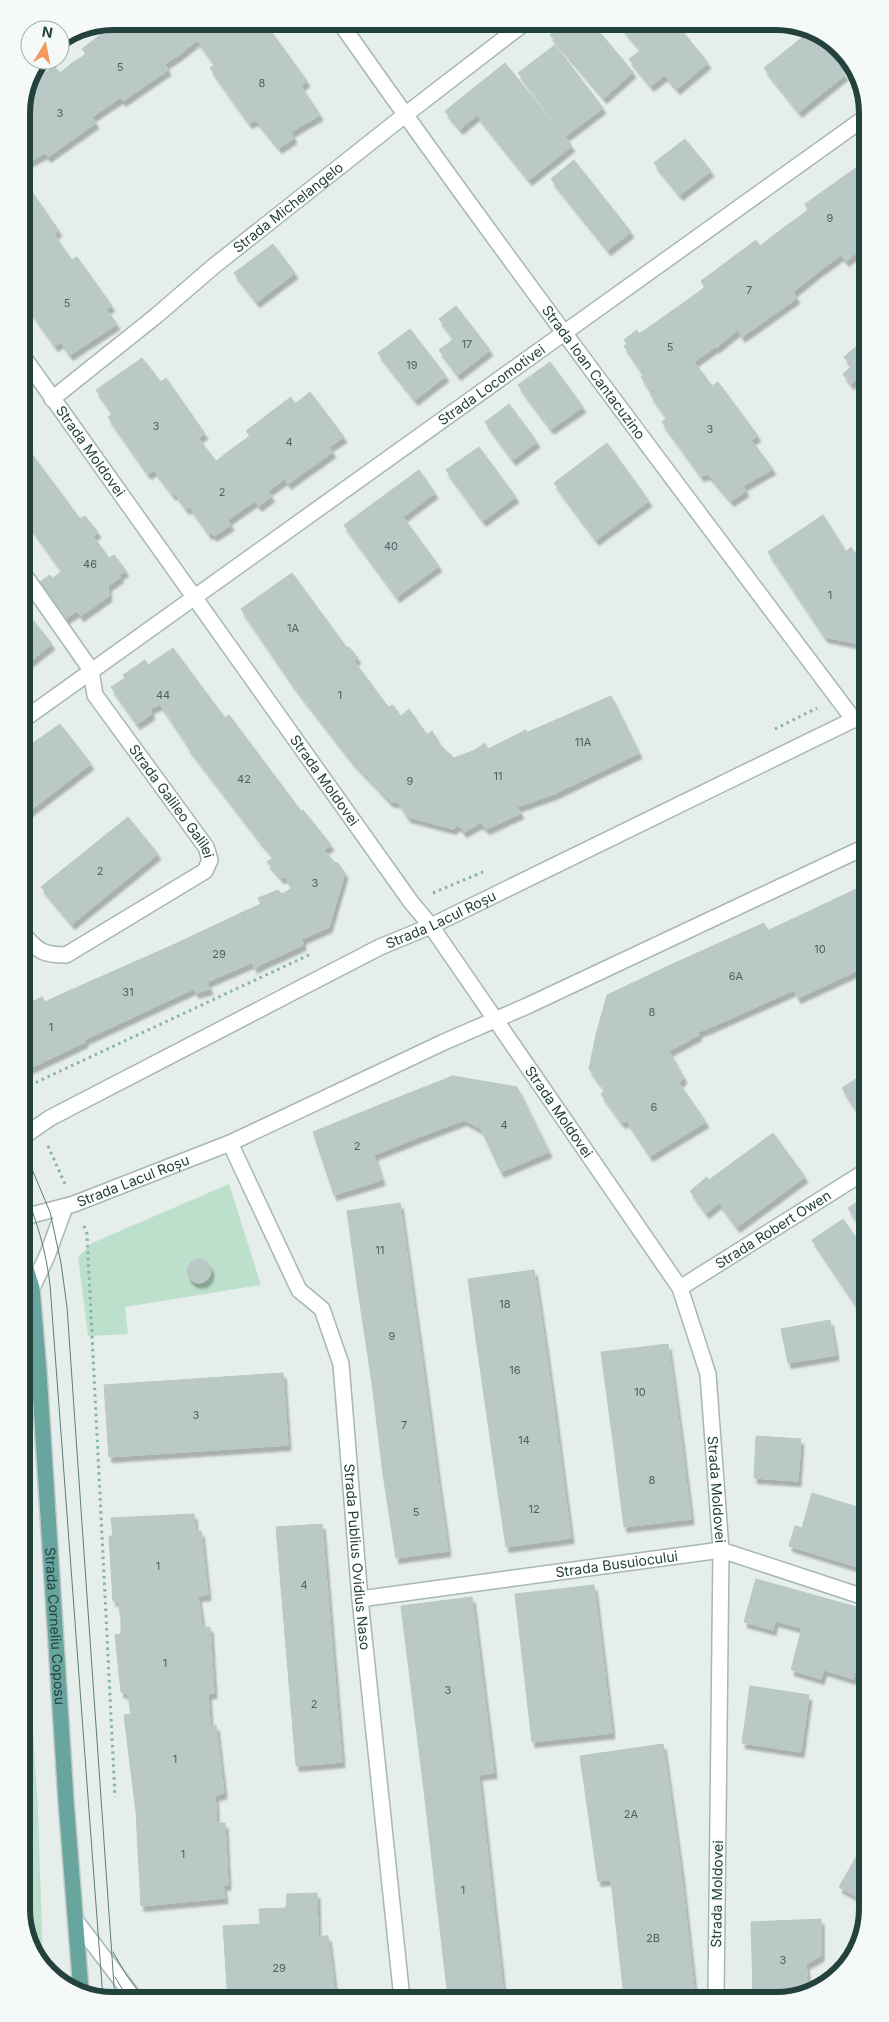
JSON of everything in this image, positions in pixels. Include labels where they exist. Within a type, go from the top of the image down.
[{"type":"main road","name":"Strada Corneliu Coposu","points":[[30,1282],[39,1372],[66,1801],[81,1986]]},
{"type":"street","name":"Strada Ioan Cantacuzino","points":[[344,30],[404,115],[565,333],[859,717]]},
{"type":"street","name":"Strada Michelangelo","points":[[52,399],[404,115],[515,30]]},
{"type":"street","name":"Strada Locomotivei","points":[[194,599],[859,122]]},
{"type":"street","name":"Strada Moldovei","points":[[30,367],[411,902],[431,926],[680,1288],[708,1374],[721,1550],[716,1992]]},
{"type":"street","name":"Strada Galileo Galilei","points":[[30,587],[91,670],[95,695],[206,847],[210,860],[205,871],[66,955],[50,955],[35,948],[30,942]]},
{"type":"street","points":[[30,715],[194,599]]},
{"type":"street","name":"Strada Lacul Roșu","points":[[30,1132],[50,1118],[372,952],[431,926],[859,717]]},
{"type":"street","name":"Strada Lacul Roșu","points":[[30,1216],[70,1206],[230,1143],[859,850]]},
{"type":"street","name":"Strada Publius Ovidius Naso","points":[[230,1143],[299,1290],[322,1309],[341,1364],[360,1600],[401,1992]]},
{"type":"street","name":"Strada Robert Owen","points":[[680,1288],[859,1175]]},
{"type":"street","points":[[32,1288],[70,1206]]},
{"type":"street","name":"Strada Busuiocului","points":[[360,1600],[721,1550],[859,1595]]},
{"type":"street","points":[[76,1921],[130,1992]]},
{"type":"path","points":[[30,1085],[312,953]]},
{"type":"path","points":[[40,1126],[70,1206],[87,1234],[115,1797]]},
{"type":"green space","points":[[229,1184],[261,1285],[125,1307],[128,1334],[88,1336],[78,1257],[92,1243]]},
{"type":"green space","points":[[30,1685],[38,1810],[43,1953],[34,1936],[30,1909]]},
{"type":"building","points":[[161,30],[179,55],[165,64],[168,70],[123,101],[120,98],[105,108],[71,64],[86,54],[82,49],[105,31]]},
{"type":"building","points":[[161,30],[210,30],[179,55]]},
{"type":"building","points":[[211,30],[270,30],[307,81],[301,86],[320,115],[291,132],[294,138],[279,148],[256,120],[249,123],[210,68],[215,65],[198,41]]},
{"type":"building","points":[[556,30],[598,30],[633,72],[604,98],[550,35]]},
{"type":"building","points":[[624,30],[681,30],[708,63],[677,89],[665,75],[651,86],[629,59],[641,50]]},
{"type":"building","points":[[805,35],[818,41],[835,54],[843,64],[839,67],[845,75],[799,112],[764,68]]},
{"type":"building","points":[[555,45],[603,108],[566,136],[518,73]]},
{"type":"building","points":[[505,63],[572,146],[529,180],[477,115],[460,129],[445,111]]},
{"type":"building","points":[[71,64],[105,108],[92,117],[96,123],[48,157],[45,153],[30,161],[30,107],[36,81],[49,70],[57,70],[60,73],[64,70],[70,70]]},
{"type":"building","points":[[685,139],[711,171],[680,195],[654,163]]},
{"type":"building","points":[[574,160],[631,232],[608,250],[551,179]]},
{"type":"building","points":[[859,166],[859,251],[846,261],[841,255],[818,272],[786,226],[808,210],[805,204]]},
{"type":"building","points":[[30,189],[59,231],[54,234],[63,248],[30,272]]},
{"type":"building","points":[[786,226],[818,272],[793,292],[797,298],[742,337],[738,330],[716,348],[682,304],[705,287],[701,281],[756,240],[760,246]]},
{"type":"building","points":[[273,244],[295,273],[257,302],[234,273]]},
{"type":"building","points":[[63,248],[72,260],[77,257],[112,306],[106,309],[117,324],[70,355],[61,342],[55,346],[30,310],[30,273]]},
{"type":"building","points":[[682,304],[715,347],[654,391],[653,389],[650,390],[641,377],[644,375],[624,346],[627,344],[624,340],[637,330],[639,334]]},
{"type":"building","points":[[456,306],[490,350],[458,375],[439,350],[454,339],[439,319]]},
{"type":"building","points":[[410,329],[446,376],[415,400],[378,353]]},
{"type":"building","points":[[859,344],[859,378],[851,384],[843,374],[852,366],[844,357]]},
{"type":"building","points":[[142,358],[161,382],[166,378],[205,434],[198,438],[216,461],[173,495],[154,470],[148,474],[108,417],[113,414],[96,390]]},
{"type":"building","points":[[550,362],[583,407],[551,429],[518,385]]},
{"type":"building","points":[[695,363],[712,386],[718,382],[758,436],[751,440],[773,469],[743,486],[746,491],[731,501],[708,474],[701,476],[662,422],[667,418],[650,394]]},
{"type":"building","points":[[310,392],[344,437],[329,447],[333,452],[288,484],[285,479],[268,491],[233,448],[250,436],[246,431],[291,397],[295,404]]},
{"type":"building","points":[[509,404],[537,442],[513,460],[485,422]]},
{"type":"building","points":[[607,443],[649,501],[596,540],[554,483]]},
{"type":"building","points":[[479,447],[516,497],[483,521],[446,470]]},
{"type":"building","points":[[233,448],[272,496],[259,506],[255,501],[228,520],[231,525],[214,536],[212,533],[209,534],[190,507],[186,509],[175,493]]},
{"type":"building","points":[[30,452],[69,504],[32,529],[30,526]]},
{"type":"building","points":[[419,470],[435,493],[403,517],[439,566],[397,597],[344,525]]},
{"type":"building","points":[[69,504],[80,519],[85,516],[98,532],[93,536],[109,558],[114,555],[126,571],[108,586],[109,596],[81,616],[77,611],[61,622],[35,585],[50,575],[53,578],[62,571],[32,529]]},
{"type":"building","points":[[823,515],[846,552],[851,547],[859,559],[859,644],[825,637],[768,552]]},
{"type":"building","points":[[292,573],[347,648],[293,685],[241,609]]},
{"type":"building","points":[[30,617],[52,644],[30,661]]},
{"type":"building","points":[[349,647],[358,658],[354,661],[388,707],[393,705],[401,717],[351,760],[293,685]]},
{"type":"building","points":[[173,648],[225,718],[187,744],[160,704],[150,709],[152,714],[137,724],[111,687],[125,678],[123,675],[145,660],[148,665]]},
{"type":"building","points":[[611,696],[639,753],[554,794],[528,732]]},
{"type":"building","points":[[409,709],[427,735],[432,731],[441,746],[454,758],[438,825],[408,817],[398,802],[391,802],[351,760]]},
{"type":"building","points":[[229,715],[301,811],[260,841],[187,746]]},
{"type":"building","points":[[60,724],[91,764],[30,811],[30,745]]},
{"type":"building","points":[[526,730],[554,794],[517,807],[521,813],[487,829],[480,823],[464,832],[458,825],[453,829],[438,825],[454,758],[475,750],[485,743],[488,749]]},
{"type":"building","points":[[303,810],[331,845],[324,850],[335,863],[337,862],[345,873],[329,927],[302,939],[303,945],[266,962],[243,912],[261,904],[258,898],[278,890],[282,894],[292,888],[285,877],[281,878],[267,862],[274,857],[260,841]]},
{"type":"building","points":[[128,817],[158,854],[72,924],[41,887]]},
{"type":"building","points":[[859,888],[859,970],[798,998],[767,931]]},
{"type":"building","points":[[243,912],[266,962],[254,968],[253,962],[207,982],[210,989],[196,993],[173,945]]},
{"type":"building","points":[[764,923],[794,990],[709,1028],[677,962]]},
{"type":"building","points":[[173,945],[193,989],[84,1040],[62,994]]},
{"type":"building","points":[[677,962],[709,1028],[698,1032],[699,1035],[669,1051],[596,1035],[607,995]]},
{"type":"building","points":[[62,994],[85,1042],[30,1068],[30,1003],[42,997],[45,1002]]},
{"type":"building","points":[[596,1035],[669,1051],[684,1078],[679,1083],[706,1122],[650,1156],[627,1121],[622,1123],[601,1094],[605,1090],[589,1069]]},
{"type":"building","points":[[453,1076],[517,1087],[549,1152],[501,1172],[481,1129],[464,1120],[419,1137],[402,1096]]},
{"type":"building","points":[[859,1077],[859,1115],[842,1088]]},
{"type":"building","points":[[402,1096],[419,1137],[374,1155],[382,1180],[334,1195],[313,1132]]},
{"type":"building","points":[[773,1133],[805,1177],[737,1227],[719,1203],[706,1213],[690,1191],[707,1177],[709,1180]]},
{"type":"building","points":[[859,1201],[859,1224],[848,1208]]},
{"type":"building","points":[[400,1203],[412,1290],[359,1297],[347,1211]]},
{"type":"building","points":[[843,1219],[859,1243],[859,1303],[856,1305],[812,1240]]},
{"type":"building","points":[[199,1259],[204,1260],[210,1266],[210,1276],[204,1282],[199,1283],[194,1282],[188,1276],[187,1271],[188,1266],[194,1260]]},
{"type":"building","points":[[534,1270],[543,1330],[476,1339],[468,1279]]},
{"type":"building","points":[[412,1290],[424,1376],[372,1383],[359,1297]]},
{"type":"building","points":[[830,1320],[836,1355],[788,1363],[781,1329]]},
{"type":"building","points":[[543,1330],[553,1401],[486,1409],[476,1339]]},
{"type":"building","points":[[668,1344],[680,1431],[613,1441],[601,1352]]},
{"type":"building","points":[[283,1373],[288,1445],[109,1457],[104,1385]]},
{"type":"building","points":[[424,1376],[436,1466],[383,1474],[372,1383]]},
{"type":"building","points":[[553,1401],[562,1470],[496,1479],[486,1409]]},
{"type":"building","points":[[680,1431],[691,1519],[624,1527],[613,1441]]},
{"type":"building","points":[[756,1436],[801,1439],[798,1481],[754,1478]]},
{"type":"building","points":[[436,1466],[448,1551],[396,1558],[383,1474]]},
{"type":"building","points":[[562,1470],[571,1538],[506,1547],[496,1479]]},
{"type":"building","points":[[812,1493],[859,1508],[859,1568],[789,1546],[795,1526],[802,1528]]},
{"type":"building","points":[[194,1514],[195,1531],[201,1531],[208,1595],[198,1596],[201,1616],[121,1619],[118,1601],[113,1601],[109,1536],[113,1536],[111,1518]]},
{"type":"building","points":[[322,1524],[332,1643],[286,1647],[276,1527]]},
{"type":"building","points":[[756,1579],[859,1608],[859,1656],[853,1679],[824,1670],[821,1679],[791,1670],[802,1628],[775,1621],[773,1630],[744,1622]]},
{"type":"building","points":[[594,1585],[612,1733],[532,1742],[515,1594]]},
{"type":"building","points":[[472,1597],[494,1773],[423,1782],[401,1606]]},
{"type":"building","points":[[201,1616],[202,1627],[210,1627],[214,1693],[208,1694],[209,1708],[131,1715],[128,1694],[121,1692],[115,1635],[121,1634],[121,1619]]},
{"type":"building","points":[[332,1643],[342,1762],[296,1766],[286,1647]]},
{"type":"building","points":[[750,1686],[809,1695],[801,1752],[742,1743]]},
{"type":"building","points":[[209,1708],[210,1726],[216,1725],[224,1793],[215,1796],[216,1807],[136,1812],[124,1715]]},
{"type":"building","points":[[663,1744],[681,1872],[598,1881],[580,1756]]},
{"type":"building","points":[[479,1776],[503,1992],[447,1992],[423,1782]]},
{"type":"building","points":[[216,1807],[216,1823],[225,1823],[228,1885],[223,1885],[225,1898],[141,1906],[136,1812]]},
{"type":"building","points":[[859,1852],[859,1898],[839,1887]]},
{"type":"building","points":[[681,1872],[694,1992],[623,1992],[611,1880]]},
{"type":"building","points":[[317,1893],[318,1936],[328,1936],[335,1992],[227,1992],[223,1926],[260,1924],[259,1909],[286,1908],[287,1894]]},
{"type":"building","points":[[821,1919],[821,1956],[806,1964],[808,1985],[787,1991],[753,1992],[751,1922]]},
{"type":"tram line","points":[[30,1164],[50,1212],[61,1263],[67,1307],[114,1992]]},
{"type":"tram line","points":[[30,1205],[40,1236],[50,1285],[102,1991]]},
{"type":"tram line","points":[[113,1952],[139,1992]]},
{"type":"tram line","points":[[115,1977],[124,1992]]}]
